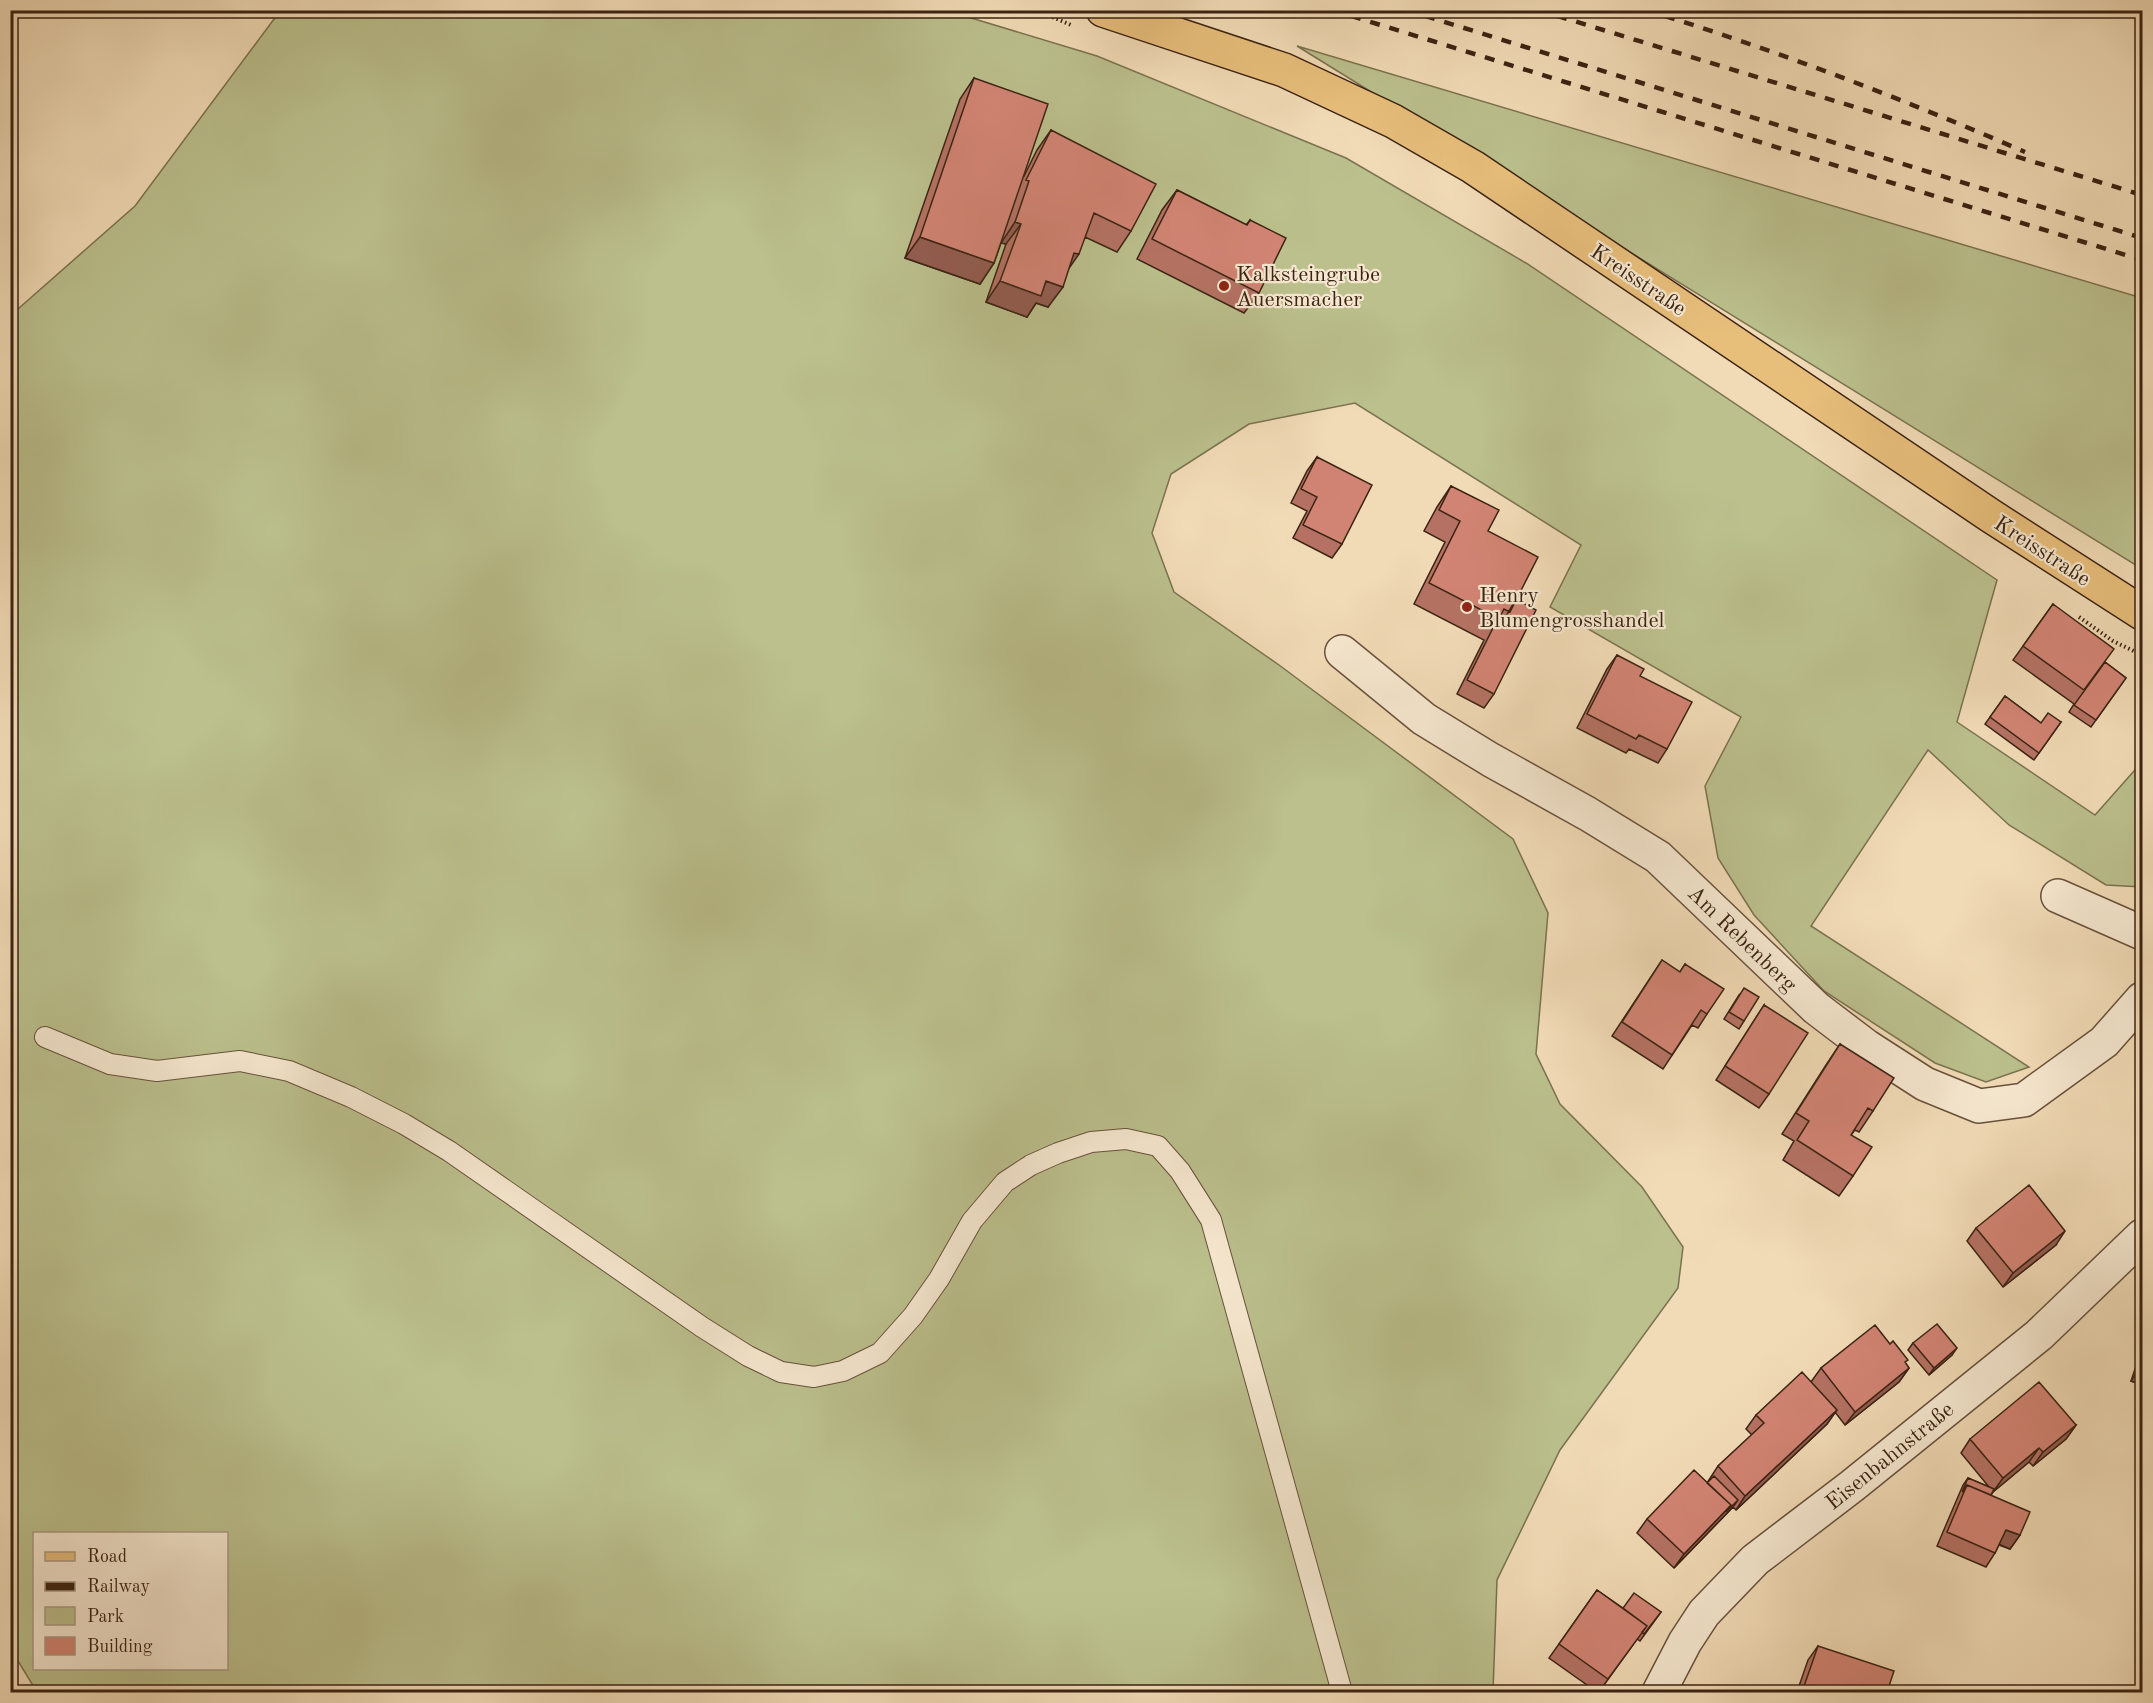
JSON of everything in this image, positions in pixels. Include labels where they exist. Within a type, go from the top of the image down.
[{"type":"main road","name":"Kreisstraße","points":[[1091,19],[1284,70],[1393,121],[1473,167],[1991,516],[2142,613]]},
{"type":"street","name":"Am Rebenberg","points":[[1342,652],[1424,718],[1491,760],[1588,814],[1658,857],[1816,1008],[1866,1046],[1925,1084],[1979,1106],[2024,1100],[2104,1042],[2142,999]]},
{"type":"street","points":[[2058,896],[2142,933]]},
{"type":"street","name":"Eisenbahnstraße","points":[[1659,1692],[1685,1642],[1704,1612],[1755,1560],[1852,1486],[2039,1335],[2142,1236]]},
{"type":"lane","points":[[45,1037],[110,1064],[157,1071],[240,1061],[289,1071],[351,1096],[450,1151],[702,1327],[748,1356],[781,1371],[813,1377],[843,1371],[880,1353],[913,1316],[939,1280],[972,1221],[1005,1182],[1031,1165],[1091,1142],[1126,1139],[1158,1146],[1180,1171],[1210,1220],[1342,1692]]},
{"type":"path","points":[[1036,10],[1091,19]]},
{"type":"path","points":[[2074,614],[2113,641],[2142,655]]},
{"type":"green space","points":[[280,11],[948,11],[1097,56],[1346,158],[1526,263],[1997,580],[1957,722],[2095,815],[2142,762],[2142,887],[2106,885],[2009,825],[1928,750],[1811,926],[2029,1067],[1986,1082],[1935,1063],[1824,991],[1754,915],[1718,858],[1705,786],[1741,717],[1550,607],[1581,545],[1355,403],[1249,424],[1171,474],[1152,533],[1174,592],[1279,665],[1513,839],[1548,913],[1536,1054],[1560,1104],[1642,1187],[1683,1247],[1678,1288],[1560,1450],[1497,1580],[1493,1692],[37,1692],[10,1648],[10,316],[135,206]]},
{"type":"green space","points":[[1297,46],[2142,298],[2142,569]]},
{"type":"building","points":[[974,78],[1048,104],[994,263],[920,237]]},
{"type":"building","points":[[1051,130],[1156,184],[1131,231],[1094,213],[1079,254],[1074,253],[1063,287],[1046,281],[1041,296],[1000,281],[1021,224],[1015,222],[1029,181],[1026,180]]},
{"type":"building","points":[[1177,190],[1247,225],[1250,220],[1286,238],[1259,293],[1152,239]]},
{"type":"building","points":[[1317,457],[1372,485],[1342,544],[1303,525],[1317,497],[1301,489]]},
{"type":"building","points":[[1451,486],[1499,510],[1488,531],[1538,557],[1510,612],[1504,609],[1499,619],[1429,583],[1460,521],[1439,510]]},
{"type":"building","points":[[1516,599],[1536,610],[1494,694],[1467,680],[1494,626],[1501,616],[1505,618]]},
{"type":"building","points":[[2053,604],[2114,649],[2084,690],[2023,646]]},
{"type":"building","points":[[1617,655],[1644,669],[1640,676],[1692,702],[1667,749],[1639,735],[1636,739],[1587,714]]},
{"type":"building","points":[[2105,662],[2126,678],[2096,720],[2074,705]]},
{"type":"building","points":[[2005,696],[2041,723],[2048,713],[2061,722],[2039,753],[1990,717]]},
{"type":"building","points":[[1662,960],[1680,972],[1685,964],[1724,989],[1707,1014],[1701,1010],[1672,1055],[1622,1022]]},
{"type":"building","points":[[1744,988],[1759,997],[1744,1021],[1729,1012]]},
{"type":"building","points":[[1764,1005],[1808,1033],[1769,1094],[1725,1066]]},
{"type":"building","points":[[1840,1044],[1894,1078],[1873,1111],[1868,1108],[1851,1135],[1872,1147],[1853,1176],[1797,1140],[1809,1121],[1796,1113]]},
{"type":"building","points":[[2029,1185],[2065,1231],[2013,1273],[1976,1228]]},
{"type":"building","points":[[1937,1324],[1957,1348],[1934,1368],[1913,1343]]},
{"type":"building","points":[[1875,1325],[1890,1344],[1893,1341],[1908,1360],[1905,1362],[1909,1368],[1855,1412],[1821,1368]]},
{"type":"building","points":[[1802,1372],[1837,1410],[1745,1496],[1718,1466],[1764,1423],[1756,1415]]},
{"type":"building","points":[[2039,1382],[2076,1425],[2043,1452],[2039,1448],[2003,1478],[1970,1439]]},
{"type":"building","points":[[1694,1470],[1731,1505],[1684,1554],[1647,1519]]},
{"type":"building","points":[[1714,1476],[1738,1500],[1726,1512],[1731,1505],[1707,1483]]},
{"type":"building","points":[[1968,1478],[1994,1489],[1991,1495],[1967,1485],[1962,1492]]},
{"type":"building","points":[[1967,1485],[2030,1512],[2020,1535],[2006,1530],[1995,1553],[1947,1532]]},
{"type":"building","points":[[1597,1590],[1647,1626],[1608,1679],[1559,1644]]},
{"type":"building","points":[[1634,1593],[1661,1612],[1644,1634],[1642,1632],[1647,1626],[1623,1608]]},
{"type":"building","points":[[1818,1646],[1894,1671],[1887,1692],[1802,1692]]},
{"type":"railway","points":[[1332,10],[2142,260]]},
{"type":"railway","points":[[1406,10],[2142,238]]},
{"type":"railway","points":[[1538,10],[2142,195]]},
{"type":"railway","points":[[1646,10],[1742,41],[1837,76],[2025,152]]},
{"type":"place","name":"Kalksteingrube Auersmacher","points":[[1224,286]]},
{"type":"place","name":"Henry Blumengrosshandel","points":[[1467,607]]}]
